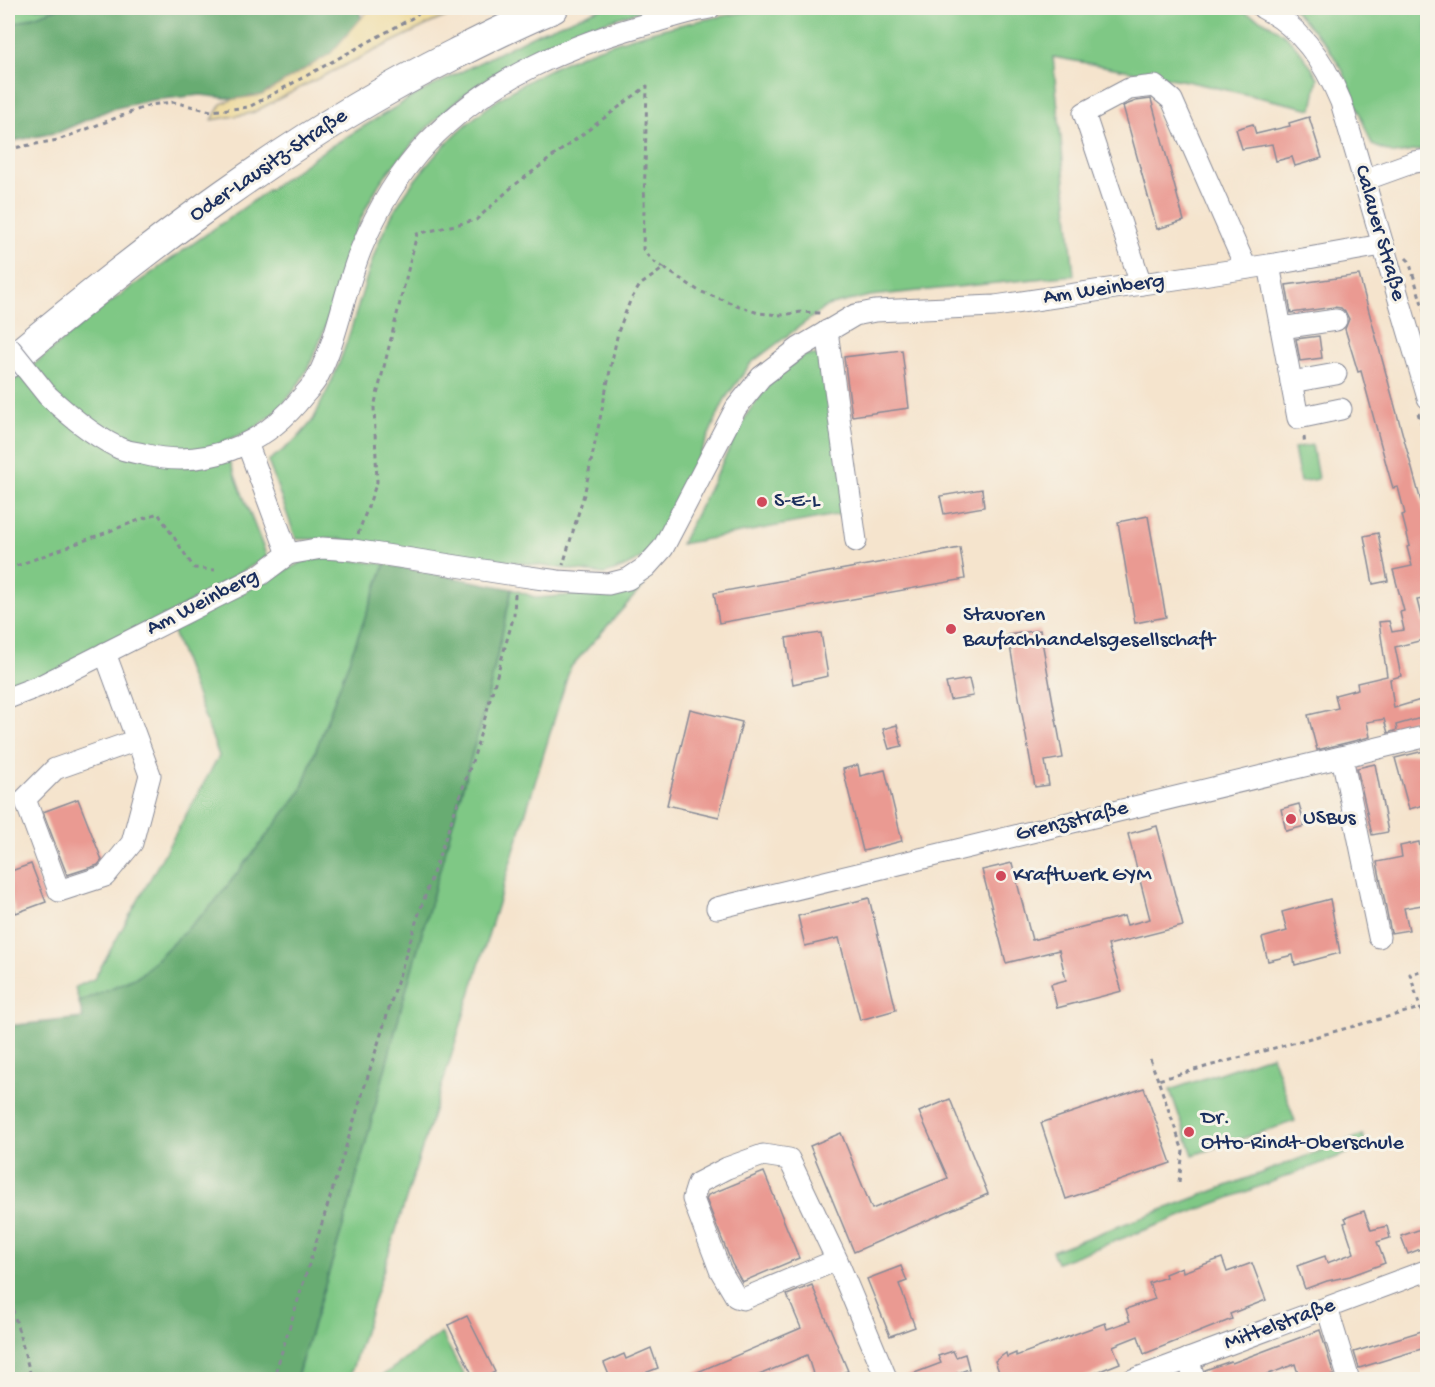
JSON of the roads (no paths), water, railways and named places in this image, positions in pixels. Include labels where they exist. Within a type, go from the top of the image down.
[{"type":"highway","name":"Oder-Lausitz-Straße","points":[[8,363],[104,283],[177,227],[317,132],[412,75],[527,18],[554,8]]},
{"type":"street","points":[[8,346],[48,396],[81,426],[119,448],[156,458],[193,459],[217,455],[247,443],[266,433],[289,415],[316,379],[337,329],[361,250],[390,191],[428,143],[459,114],[495,88],[544,60],[587,42],[641,25],[710,8]]},
{"type":"street","name":"Calauer Straße","points":[[1263,8],[1298,33],[1314,52],[1331,79],[1341,102],[1428,398]]},
{"type":"street","points":[[1140,284],[1084,112],[1129,89],[1155,86],[1172,100],[1246,268]]},
{"type":"street","points":[[1364,180],[1414,162],[1428,160]]},
{"type":"street","name":"Am Weinberg","points":[[8,698],[42,685],[260,575],[288,554],[322,549],[353,550],[558,581],[608,584],[628,579],[646,567],[663,549],[736,408],[761,377],[799,348],[855,315],[875,311],[995,306],[1269,265],[1383,245]]},
{"type":"street","points":[[1269,265],[1298,418],[1341,409]]},
{"type":"street","points":[[1281,328],[1336,320]]},
{"type":"street","points":[[827,330],[856,541]]},
{"type":"street","points":[[1291,382],[1336,374]]},
{"type":"street","points":[[247,443],[288,554]]},
{"type":"street","points":[[105,653],[150,775],[132,843],[105,876],[59,891],[25,799],[55,769],[137,740]]},
{"type":"street","name":"Grenzstraße","points":[[717,908],[1428,736]]},
{"type":"street","points":[[1342,757],[1379,937]]},
{"type":"street","points":[[837,1260],[743,1299],[735,1297],[720,1270],[693,1199],[698,1183],[727,1168],[763,1155],[789,1159],[837,1260],[887,1380]]},
{"type":"street","name":"Mittelstraße","points":[[1132,1380],[1428,1270]]},
{"type":"street","points":[[1327,1308],[1349,1380]]},
{"type":"street","points":[[1188,1359],[1195,1380]]},
{"type":"place","name":"S-E-L","points":[[762,502]]},
{"type":"place","name":"Stavoren Baufachhandelsgesellschaft","points":[[951,629]]},
{"type":"place","name":"USBus","points":[[1291,819]]},
{"type":"place","name":"Kraftwerk GYM","points":[[1001,876]]},
{"type":"place","name":"Dr. Otto-Rindt-Oberschule","points":[[1189,1132]]}]
